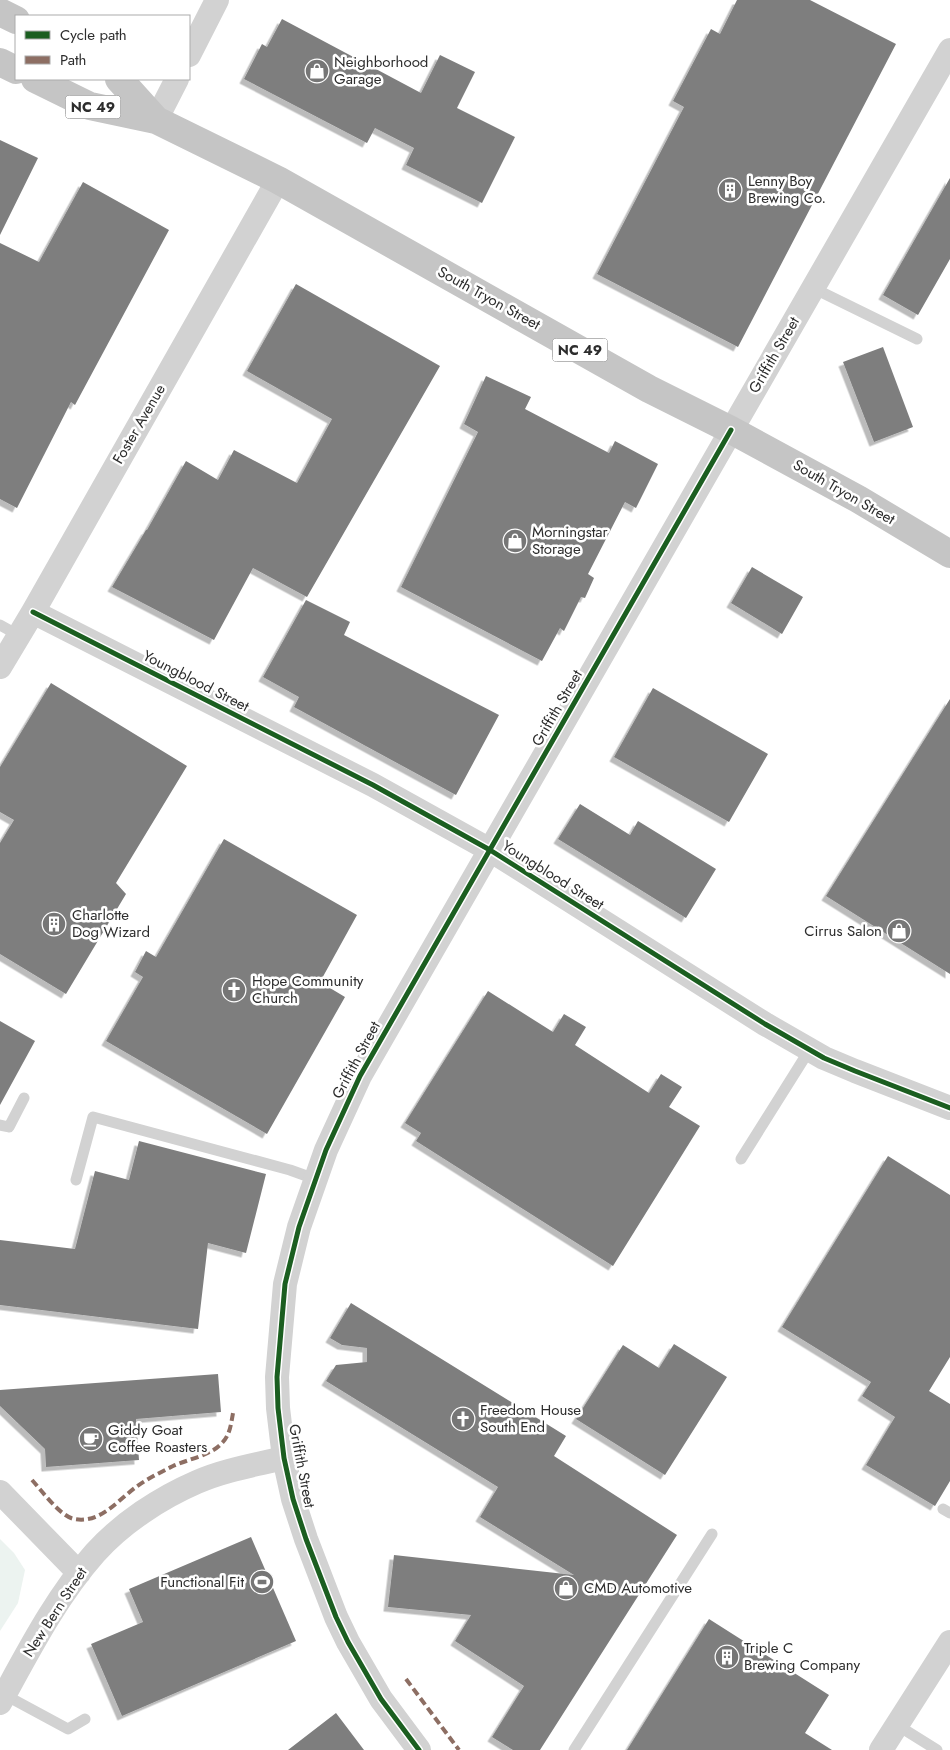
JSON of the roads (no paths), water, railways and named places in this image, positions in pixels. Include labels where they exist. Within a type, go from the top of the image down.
[{"type":"main road","points":[[0,12],[15,20]]},
{"type":"main road","points":[[0,62],[15,70]]},
{"type":"main road","name":"South Tryon Street","points":[[37,80],[90,106],[156,120],[278,180],[649,389],[731,430],[858,499],[950,554]]},
{"type":"main road","name":"South Tryon Street","points":[[120,80],[156,120]]},
{"type":"street","points":[[190,54],[217,0]]},
{"type":"street","name":"Griffith Street","points":[[420,1750],[381,1699],[348,1642],[336,1617],[306,1539],[293,1499],[284,1458],[278,1408],[277,1377],[285,1284],[299,1227],[326,1150],[360,1076],[950,50]]},
{"type":"street","points":[[156,120],[176,80]]},
{"type":"street","name":"Foster Avenue","points":[[0,667],[9,630],[33,612],[278,180]]},
{"type":"street","name":"Youngblood Street","points":[[33,612],[372,785],[490,850],[766,1024],[824,1058],[950,1108]]},
{"type":"street","name":"New Bern Street","points":[[2,1699],[63,1595],[96,1552],[114,1535],[152,1505],[196,1482],[219,1474],[284,1458]]},
{"type":"street","points":[[0,1492],[79,1573]]},
{"type":"street","points":[[881,1750],[950,1642]]},
{"type":"lane","points":[[813,288],[917,339]]},
{"type":"lane","points":[[741,1159],[810,1049]]},
{"type":"lane","points":[[0,1125],[9,1127],[24,1098]]},
{"type":"lane","points":[[76,1180],[93,1117],[315,1179]]},
{"type":"lane","points":[[574,1750],[712,1534]]},
{"type":"lane","points":[[2,1699],[68,1729],[85,1719]]},
{"type":"lane","points":[[897,1725],[937,1750]]},
{"type":"place","name":"Neighborhood Garage","points":[[317,71]]},
{"type":"place","name":"Lenny Boy Brewing Co.","points":[[730,190]]},
{"type":"place","name":"Morningstar Storage","points":[[515,541]]},
{"type":"place","name":"Charlotte Dog Wizard","points":[[54,924]]},
{"type":"place","name":"Cirrus Salon","points":[[899,931]]},
{"type":"place","name":"Hope Community Church","points":[[234,990]]},
{"type":"place","name":"Freedom House South End","points":[[463,1419]]},
{"type":"place","name":"Giddy Goat Coffee Roasters","points":[[91,1439]]},
{"type":"place","name":"Functional Fit","points":[[262,1582]]},
{"type":"place","name":"CMD Automotive","points":[[566,1588]]},
{"type":"place","name":"Triple C Brewing Company","points":[[727,1657]]}]
